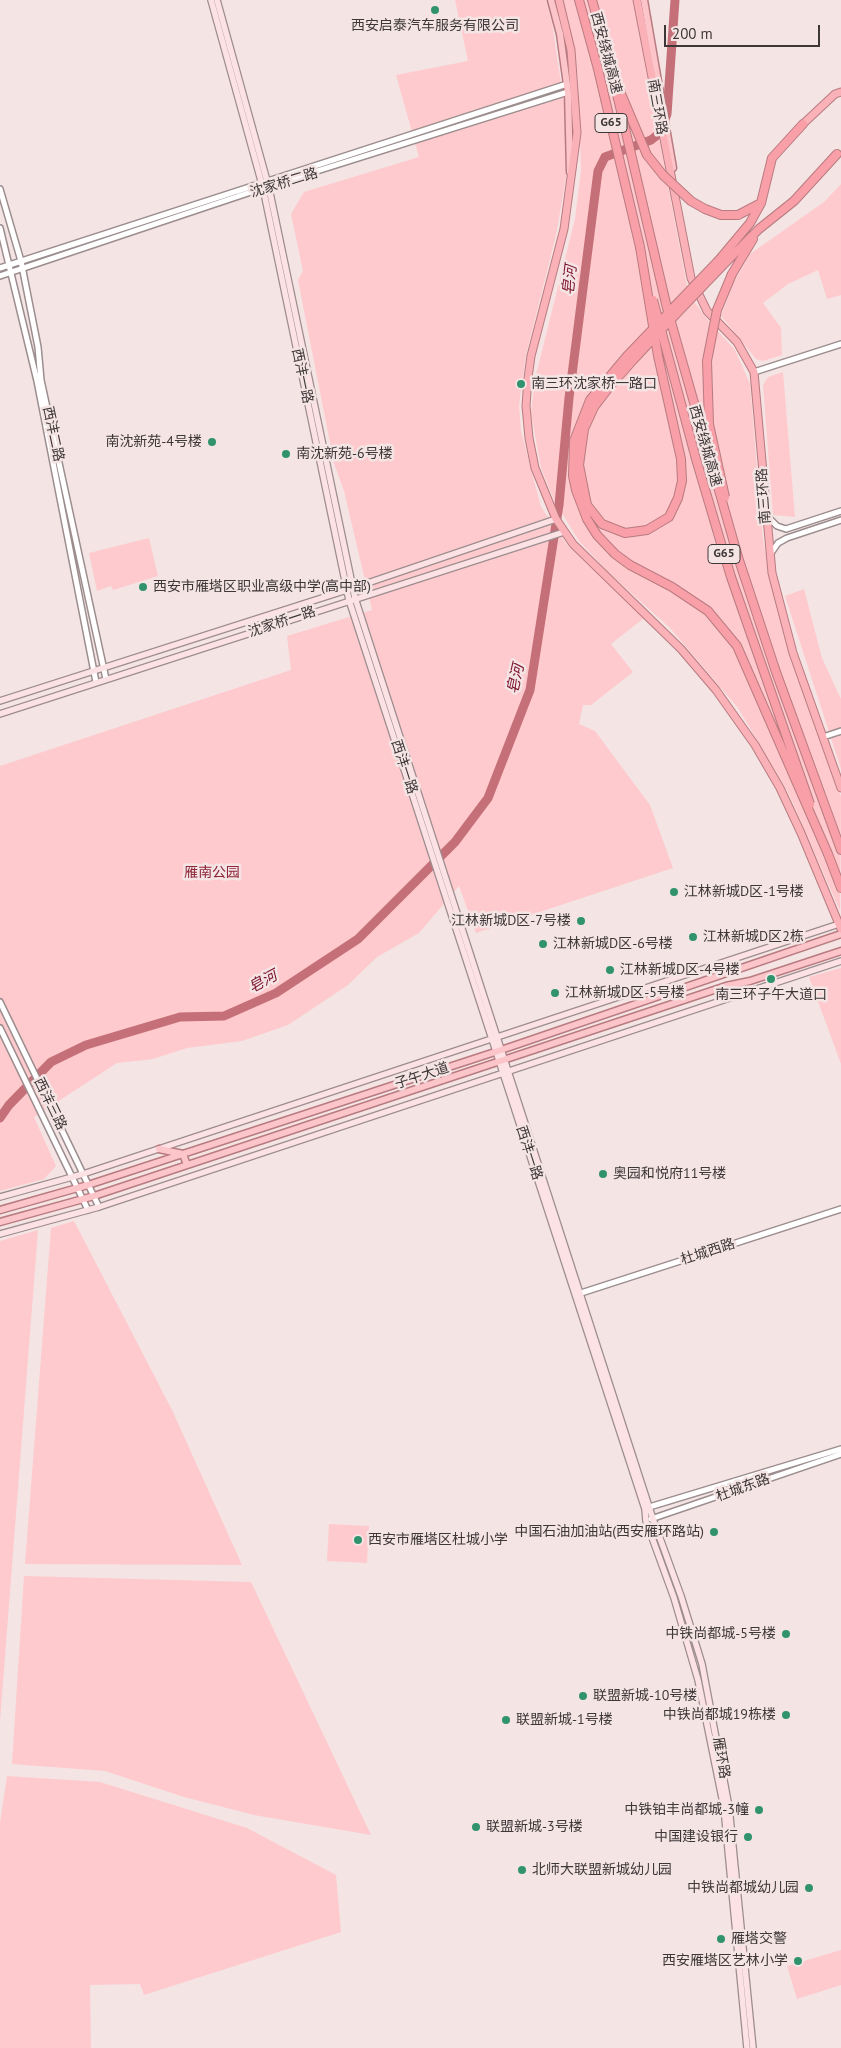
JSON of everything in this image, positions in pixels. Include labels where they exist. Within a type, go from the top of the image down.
[{"type":"highway","points":[[559,0],[571,50],[570,88],[576,133],[564,229],[531,356],[528,378],[526,406],[529,438],[535,468],[548,502],[564,532],[573,544],[681,649],[734,714],[780,788],[801,832],[840,926]]},
{"type":"highway","name":"西安绕城高速","points":[[579,0],[598,69],[676,388],[731,577],[841,888]]},
{"type":"highway","name":"西安绕城高速","points":[[592,0],[610,64],[667,308],[738,558],[776,672],[841,850]]},
{"type":"highway","name":"南三环路","points":[[637,0],[691,278],[698,296],[707,311],[737,342],[754,372],[772,573],[793,652],[841,788]]},
{"type":"highway","points":[[610,64],[638,135],[655,166],[692,201],[721,214],[738,215],[761,203]]},
{"type":"highway","points":[[640,247],[653,329],[655,338],[658,356],[681,459],[682,481],[678,498],[669,517],[647,530],[625,533],[602,524],[587,505],[579,465],[584,429],[594,407],[610,386],[646,346],[653,339],[659,333],[690,300],[750,224],[761,203],[772,158],[835,94],[841,92]]},
{"type":"highway","points":[[828,854],[737,646],[708,611],[672,587],[630,565],[615,554],[597,535],[587,519],[573,476],[574,441],[590,400],[627,356],[721,263],[794,201],[839,152]]},
{"type":"highway","points":[[738,558],[709,424],[707,390],[710,338],[718,310],[732,274],[759,229]]},
{"type":"main road","name":"西沣一路","points":[[211,0],[265,185]]},
{"type":"main road","name":"西沣一路","points":[[217,0],[265,185],[352,599],[648,1508]]},
{"type":"main road","points":[[551,0],[560,34],[570,88]]},
{"type":"main road","name":"南三环路","points":[[644,0],[669,139],[678,214]]},
{"type":"main road","name":"沈家桥一路","points":[[0,701],[350,588],[556,518]]},
{"type":"main road","name":"沈家桥一路","points":[[0,714],[534,539],[564,532]]},
{"type":"main road","points":[[0,1197],[83,1174],[840,926]]},
{"type":"main road","name":"子午大道","points":[[0,1210],[88,1185],[183,1154],[499,1050],[841,934]]},
{"type":"main road","name":"子午大道","points":[[0,1222],[94,1196],[726,986],[750,981],[841,951]]},
{"type":"main road","points":[[0,1234],[99,1207],[841,961]]},
{"type":"main road","points":[[159,1149],[183,1154],[187,1165]]},
{"type":"main road","name":"雁环路","points":[[648,1508],[649,1520],[698,1680],[724,1808],[747,2048]]},
{"type":"main road","name":"雁环路","points":[[649,1520],[681,1596],[709,1691],[729,1807],[753,2048]]},
{"type":"street","name":"沈家桥二路","points":[[0,268],[570,88]]},
{"type":"street","name":"沈家桥二路","points":[[0,276],[265,185]]},
{"type":"street","name":"西沣二路","points":[[0,190],[21,261],[38,347],[47,409],[106,679]]},
{"type":"street","name":"西沣二路","points":[[0,228],[10,265],[27,348],[37,381],[96,682]]},
{"type":"street","points":[[754,372],[841,344]]},
{"type":"street","points":[[766,511],[770,521],[786,529],[841,511]]},
{"type":"street","points":[[770,556],[781,541],[841,520]]},
{"type":"street","points":[[823,737],[841,732]]},
{"type":"street","name":"西沣三路","points":[[0,1002],[99,1207]]},
{"type":"street","name":"西沣三路","points":[[0,1028],[88,1210]]},
{"type":"street","name":"杜城西路","points":[[578,1294],[841,1209]]},
{"type":"street","name":"杜城东路","points":[[648,1508],[841,1448]]},
{"type":"street","name":"杜城东路","points":[[649,1520],[841,1454]]},
{"type":"green space","name":"雁南公园","points":[[455,0],[546,0],[552,23],[565,110],[566,178],[556,235],[526,355],[519,405],[521,431],[541,507],[568,546],[644,618],[611,644],[633,672],[591,705],[583,705],[579,724],[595,731],[650,805],[673,868],[476,933],[459,886],[419,933],[377,957],[348,985],[288,1025],[242,1041],[187,1048],[153,1059],[117,1063],[34,1117],[56,1166],[44,1179],[0,1191],[0,766],[291,670],[287,636],[372,610],[344,491],[334,463],[298,280],[303,271],[291,214],[304,192],[419,157],[396,75],[468,61]]},
{"type":"green space","points":[[563,0],[633,0],[687,286],[695,303],[707,319],[735,350],[750,384],[763,540],[770,574],[793,662],[841,797],[840,911],[788,792],[738,708],[670,628],[609,573],[579,541],[554,500],[541,468],[531,413],[535,379],[575,219],[581,170],[578,78]]},
{"type":"green space","points":[[841,184],[841,295],[827,299],[818,270],[788,284],[763,303],[781,328],[782,355],[763,361],[756,359],[721,316],[734,282],[750,254],[824,202]]},
{"type":"green space","points":[[783,372],[795,517],[773,515],[763,385],[768,377]]},
{"type":"green space","points":[[149,538],[158,576],[113,590],[111,586],[97,591],[89,553]]},
{"type":"green space","points":[[804,589],[822,658],[841,699],[841,769],[785,596]]},
{"type":"green space","points":[[841,968],[841,1064],[809,977]]},
{"type":"green space","points":[[74,1221],[172,1410],[242,1565],[25,1564],[51,1228]]},
{"type":"green space","points":[[38,1230],[0,1721],[0,1241]]},
{"type":"green space","points":[[329,1524],[369,1526],[367,1563],[327,1561]]},
{"type":"green space","points":[[24,1576],[251,1582],[371,1835],[254,1815],[184,1797],[105,1771],[12,1764]]},
{"type":"green space","points":[[7,1776],[100,1782],[247,1828],[336,1875],[341,1932],[144,1995],[140,1984],[90,1985],[91,2048],[0,2048],[0,1823]]},
{"type":"green space","points":[[841,1950],[841,1985],[797,1999],[787,1966]]},
{"type":"waterway","name":"皂河","points":[[0,1118],[9,1105],[51,1062],[86,1045],[180,1017],[224,1016],[276,993],[358,939],[455,842],[488,798],[530,690],[559,505],[569,398],[598,171],[605,157],[651,140],[660,133],[667,114],[675,0]]},
{"type":"place","name":"西安启泰汽车服务有限公司","points":[[435,10]]},
{"type":"place","name":"南三环沈家桥一路口","points":[[521,384]]},
{"type":"place","name":"南沈新苑-4号楼","points":[[212,442]]},
{"type":"place","name":"南沈新苑-6号楼","points":[[286,454]]},
{"type":"place","name":"西安市雁塔区职业高级中学(高中部)","points":[[143,587]]},
{"type":"place","name":"江林新城D区-1号楼","points":[[674,892]]},
{"type":"place","name":"江林新城D区-7号楼","points":[[581,921]]},
{"type":"place","name":"江林新城D区2栋","points":[[693,937]]},
{"type":"place","name":"江林新城D区-6号楼","points":[[543,944]]},
{"type":"place","name":"江林新城D区-4号楼","points":[[610,970]]},
{"type":"place","name":"南三环子午大道口","points":[[771,979]]},
{"type":"place","name":"江林新城D区-5号楼","points":[[555,993]]},
{"type":"place","name":"奥园和悦府11号楼","points":[[603,1174]]},
{"type":"place","name":"中国石油加油站(西安雁环路站)","points":[[714,1532]]},
{"type":"place","name":"西安市雁塔区杜城小学","points":[[358,1540]]},
{"type":"place","name":"中铁尚都城-5号楼","points":[[786,1634]]},
{"type":"place","name":"联盟新城-10号楼","points":[[583,1696]]},
{"type":"place","name":"中铁尚都城19栋楼","points":[[786,1715]]},
{"type":"place","name":"联盟新城-1号楼","points":[[506,1720]]},
{"type":"place","name":"中铁铂丰尚都城-3幢","points":[[759,1810]]},
{"type":"place","name":"联盟新城-3号楼","points":[[476,1827]]},
{"type":"place","name":"中国建设银行","points":[[748,1837]]},
{"type":"place","name":"北师大联盟新城幼儿园","points":[[522,1870]]},
{"type":"place","name":"中铁尚都城幼儿园","points":[[809,1888]]},
{"type":"place","name":"雁塔交警","points":[[721,1939]]},
{"type":"place","name":"西安雁塔区艺林小学","points":[[798,1961]]}]
